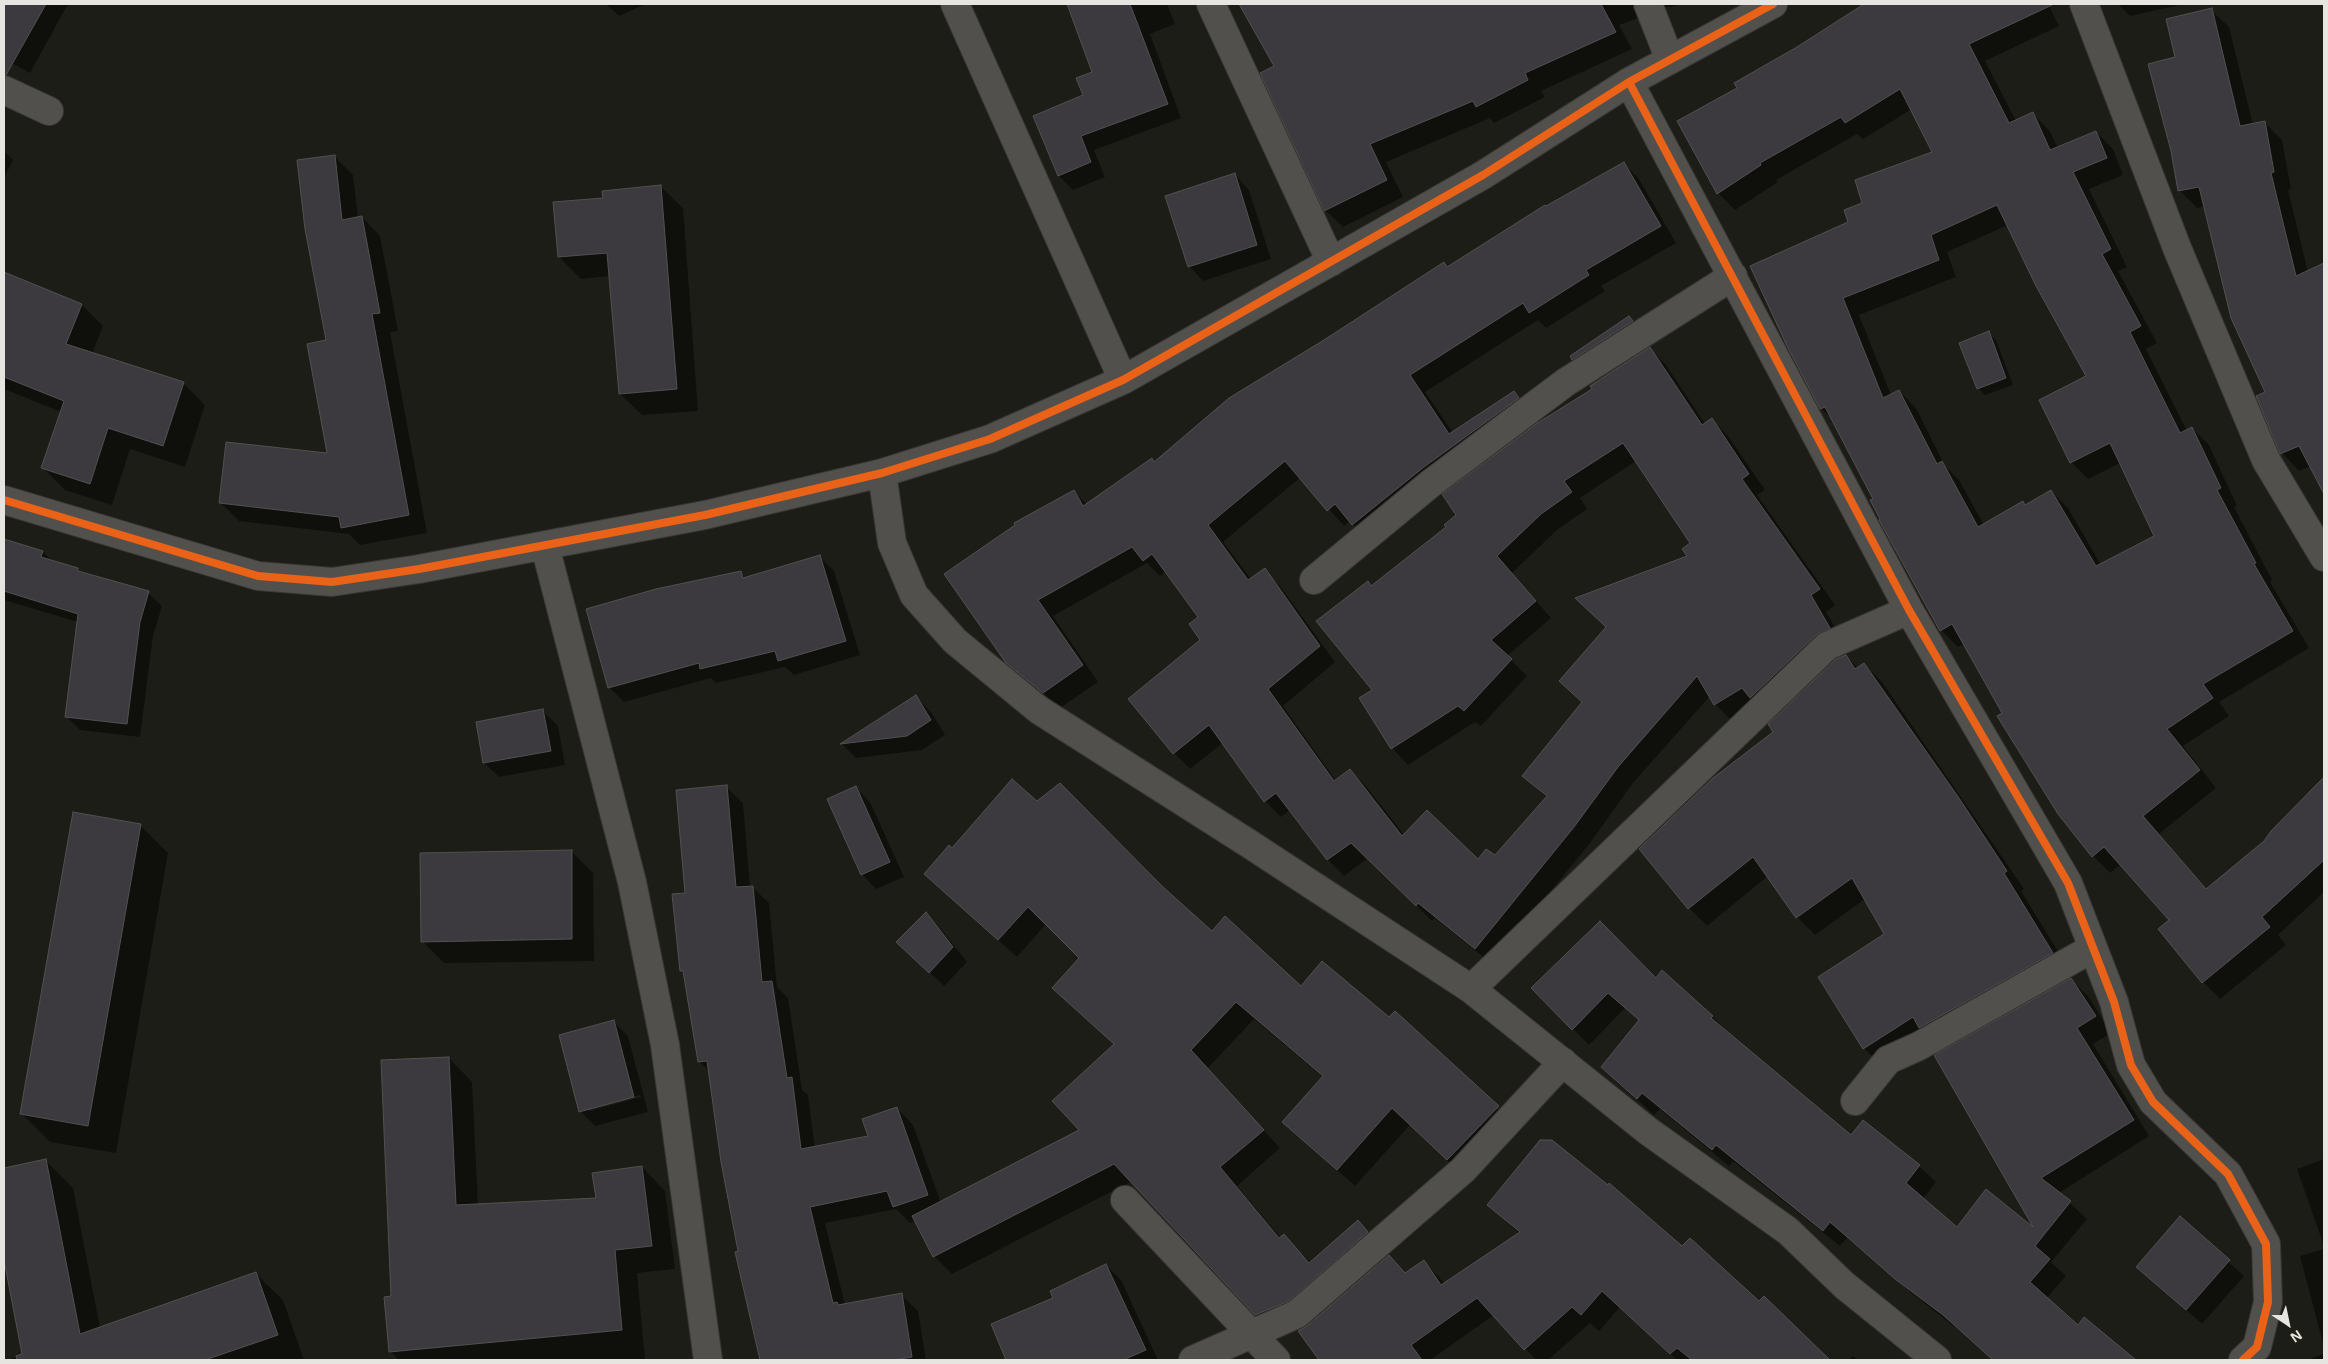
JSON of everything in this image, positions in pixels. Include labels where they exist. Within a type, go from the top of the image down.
[{"type":"street","points":[[955,4],[1123,380]]},
{"type":"street","points":[[1211,4],[1331,262]]},
{"type":"street","points":[[1648,4],[1670,60]]},
{"type":"street","points":[[4,500],[258,576],[332,582],[419,569],[705,515],[882,474],[990,439],[1123,380],[1483,175],[1629,82],[1773,4]]},
{"type":"street","points":[[2084,4],[2177,248],[2266,460],[2324,557]]},
{"type":"street","points":[[1629,82],[1909,610],[2068,883],[2114,1002],[2131,1065],[2153,1102],[2228,1174],[2266,1244],[2268,1302],[2257,1347],[2243,1360]]},
{"type":"street","points":[[4,90],[49,111]]},
{"type":"street","points":[[1314,580],[1430,484],[1566,382],[1733,276]]},
{"type":"street","points":[[882,474],[892,544],[914,595],[955,641],[1039,710],[1248,843],[1471,989],[1648,1132],[1788,1231],[1844,1285],[1937,1360]]},
{"type":"street","points":[[545,546],[632,882],[663,1035],[708,1360]]},
{"type":"street","points":[[1471,989],[1828,646],[1909,610]]},
{"type":"street","points":[[1855,1101],[1888,1060],[1919,1046],[2093,948]]},
{"type":"street","points":[[1193,1360],[1297,1314],[1463,1170],[1563,1062]]},
{"type":"street","points":[[1125,1200],[1276,1360]]},
{"type":"building","points":[[4,4],[46,4],[6,75],[4,75]]},
{"type":"building","points":[[1067,4],[1130,4],[1168,104],[1081,136],[1091,162],[1058,176],[1033,116],[1083,95],[1076,78],[1092,72]]},
{"type":"building","points":[[1239,4],[1601,4],[1616,32],[1525,73],[1528,80],[1476,107],[1473,101],[1370,144],[1387,180],[1324,211],[1260,73],[1274,66]]},
{"type":"building","points":[[1864,4],[2054,4],[1969,44],[2009,123],[2033,112],[2050,150],[2096,131],[2107,158],[2073,172],[2111,249],[2102,254],[2141,326],[2130,332],[2180,433],[2192,427],[2221,488],[2217,490],[2256,563],[2254,564],[2293,631],[2203,684],[2213,698],[2167,729],[2200,770],[2143,816],[2206,889],[2264,841],[2271,831],[2324,777],[2324,860],[2262,917],[2270,927],[2202,983],[2158,929],[2169,920],[2104,847],[2092,857],[2058,814],[1997,716],[2002,713],[1952,624],[1940,631],[1879,520],[1870,500],[1873,499],[1825,407],[1820,409],[1787,346],[1750,266],[1848,222],[1844,210],[1862,203],[1855,180],[1932,152],[1900,89],[1845,123],[1841,117],[1760,163],[1761,165],[1717,194],[1677,121],[1737,88],[1734,83],[1797,47]],"holes":[[[1997,205],[2036,286],[2086,376],[2039,400],[2070,463],[2110,443],[2154,536],[2096,566],[2051,490],[2025,505],[2023,501],[1978,527],[1942,461],[1937,464],[1899,390],[1883,398],[1843,298],[1939,260],[1931,235]]]},
{"type":"building","points":[[2212,8],[2240,126],[2265,121],[2274,172],[2271,173],[2296,276],[2324,263],[2324,494],[2299,446],[2280,454],[2256,396],[2265,392],[2231,318],[2199,187],[2178,191],[2171,151],[2148,64],[2175,57],[2166,19]]},
{"type":"building","points":[[335,155],[342,220],[362,216],[380,313],[372,314],[409,515],[341,528],[339,517],[219,503],[226,442],[327,453],[307,344],[326,340],[305,229],[297,160]]},
{"type":"building","points":[[1624,162],[1661,226],[1586,270],[1589,275],[1529,313],[1523,303],[1410,375],[1449,434],[1514,391],[1519,398],[1424,467],[1352,525],[1335,504],[1327,511],[1285,461],[1208,525],[1248,580],[1265,568],[1320,646],[1268,689],[1334,781],[1350,769],[1402,836],[1427,810],[1478,859],[1486,849],[1495,855],[1547,796],[1522,776],[1582,702],[1559,681],[1606,627],[1575,598],[1687,556],[1682,549],[1690,543],[1623,443],[1564,481],[1572,492],[1541,514],[1497,556],[1536,601],[1491,640],[1512,659],[1464,711],[1458,706],[1391,749],[1359,698],[1372,690],[1316,621],[1368,581],[1371,586],[1446,527],[1444,525],[1456,515],[1442,494],[1536,424],[1592,389],[1590,386],[1650,347],[1702,425],[1712,418],[1749,474],[1742,479],[1820,589],[1811,595],[1830,628],[1816,635],[1750,698],[1742,688],[1714,705],[1697,676],[1618,767],[1574,827],[1475,949],[1418,903],[1416,906],[1351,843],[1327,860],[1276,793],[1264,802],[1209,725],[1173,754],[1128,699],[1200,640],[1189,624],[1198,617],[1152,554],[1143,561],[1132,547],[1038,600],[1083,665],[1043,693],[1006,663],[944,574],[1015,525],[1014,523],[1074,490],[1083,506],[1152,458],[1154,462],[1229,398],[1324,340],[1444,262],[1447,267],[1545,205]]},
{"type":"building","points":[[1235,173],[1257,245],[1188,267],[1165,196]]},
{"type":"building","points":[[661,185],[677,389],[619,394],[607,253],[558,257],[553,202],[603,198],[602,191]]},
{"type":"building","points":[[4,272],[82,304],[66,344],[184,382],[163,446],[108,428],[90,484],[41,468],[64,401],[4,377]]},
{"type":"building","points":[[1629,316],[1633,321],[1572,360],[1570,356]]},
{"type":"building","points":[[1989,331],[2006,378],[1977,389],[1959,343]]},
{"type":"building","points":[[4,539],[43,551],[41,557],[78,568],[78,571],[149,591],[140,622],[127,724],[65,717],[78,614],[4,591]]},
{"type":"building","points":[[820,555],[846,641],[778,661],[775,651],[700,669],[699,663],[608,688],[586,609],[656,589],[741,571],[743,578]]},
{"type":"building","points":[[1846,655],[1855,669],[1864,663],[1959,798],[2007,871],[2004,873],[2053,953],[1919,1028],[1913,1017],[1863,1049],[1818,977],[1884,934],[1852,878],[1796,918],[1753,857],[1688,909],[1639,849],[1713,778],[1773,732],[1768,724],[1836,659]]},
{"type":"building","points":[[916,695],[931,720],[907,736],[840,744]]},
{"type":"building","points":[[543,709],[551,751],[483,763],[476,722]]},
{"type":"building","points":[[1012,779],[1037,801],[1060,783],[1163,887],[1212,931],[1225,916],[1301,986],[1322,961],[1389,1017],[1395,1011],[1499,1106],[1447,1160],[1392,1108],[1337,1170],[1282,1122],[1323,1076],[1236,1002],[1191,1050],[1264,1130],[1220,1167],[1279,1238],[1284,1234],[1309,1263],[1358,1220],[1368,1232],[1289,1301],[1255,1315],[1114,1164],[933,1257],[912,1216],[1079,1130],[1052,1101],[1114,1044],[1052,988],[1079,958],[1028,907],[998,940],[924,874],[949,845],[952,848]]},
{"type":"building","points":[[727,785],[736,887],[753,886],[762,982],[772,981],[787,1078],[792,1077],[801,1149],[868,1136],[862,1119],[897,1107],[928,1195],[893,1207],[887,1191],[810,1207],[833,1303],[837,1302],[838,1305],[902,1293],[912,1357],[893,1360],[760,1360],[735,1252],[738,1251],[721,1162],[707,1061],[698,1062],[683,971],[680,971],[672,894],[685,893],[676,790]]},
{"type":"building","points":[[856,786],[890,862],[861,875],[827,799]]},
{"type":"building","points":[[73,812],[141,824],[88,1126],[20,1114]]},
{"type":"building","points":[[572,850],[572,939],[421,942],[420,853]]},
{"type":"building","points":[[926,912],[953,947],[929,973],[896,942]]},
{"type":"building","points":[[1600,921],[1656,978],[1662,970],[1713,1016],[1711,1018],[1851,1135],[1863,1120],[1920,1165],[1906,1183],[1957,1227],[1986,1189],[2033,1227],[1934,1055],[2071,978],[2096,1016],[2077,1028],[2134,1120],[2041,1178],[2071,1201],[2035,1246],[2050,1259],[2030,1282],[2078,1325],[2084,1317],[2136,1360],[1993,1360],[1943,1315],[1895,1279],[1830,1222],[1823,1231],[1716,1145],[1712,1150],[1642,1093],[1637,1099],[1601,1067],[1639,1020],[1608,993],[1572,1030],[1531,988]]},
{"type":"building","points":[[614,1020],[634,1097],[579,1112],[559,1035]]},
{"type":"building","points":[[449,1057],[456,1205],[596,1198],[592,1173],[642,1166],[652,1246],[615,1250],[622,1330],[389,1352],[384,1297],[391,1296],[381,1060]]},
{"type":"building","points":[[1540,1140],[1552,1140],[1608,1185],[1609,1183],[1682,1246],[1690,1238],[1759,1301],[1764,1296],[1830,1360],[1692,1360],[1677,1348],[1670,1354],[1602,1291],[1581,1315],[1572,1307],[1524,1350],[1477,1298],[1411,1345],[1422,1360],[1319,1360],[1298,1331],[1307,1326],[1389,1255],[1405,1273],[1424,1260],[1441,1285],[1520,1232],[1487,1205]]},
{"type":"building","points":[[46,1159],[80,1334],[256,1272],[278,1335],[205,1360],[17,1360],[16,1356],[22,1354],[4,1260],[4,1168]]},
{"type":"building","points":[[2180,1216],[2230,1260],[2186,1310],[2136,1267]]},
{"type":"building","points":[[1106,1264],[1146,1350],[1123,1360],[1006,1360],[991,1324],[1053,1298],[1050,1291]]},
{"type":"cycle path","points":[[4,500],[258,576],[332,582],[419,569],[705,515],[882,473],[990,439],[1123,380],[1483,175],[1629,82],[1773,4]]},
{"type":"cycle path","points":[[1629,82],[1909,610],[2068,883],[2114,1002],[2131,1065],[2153,1102],[2228,1174],[2266,1244],[2268,1302],[2257,1347],[2243,1360]]}]
